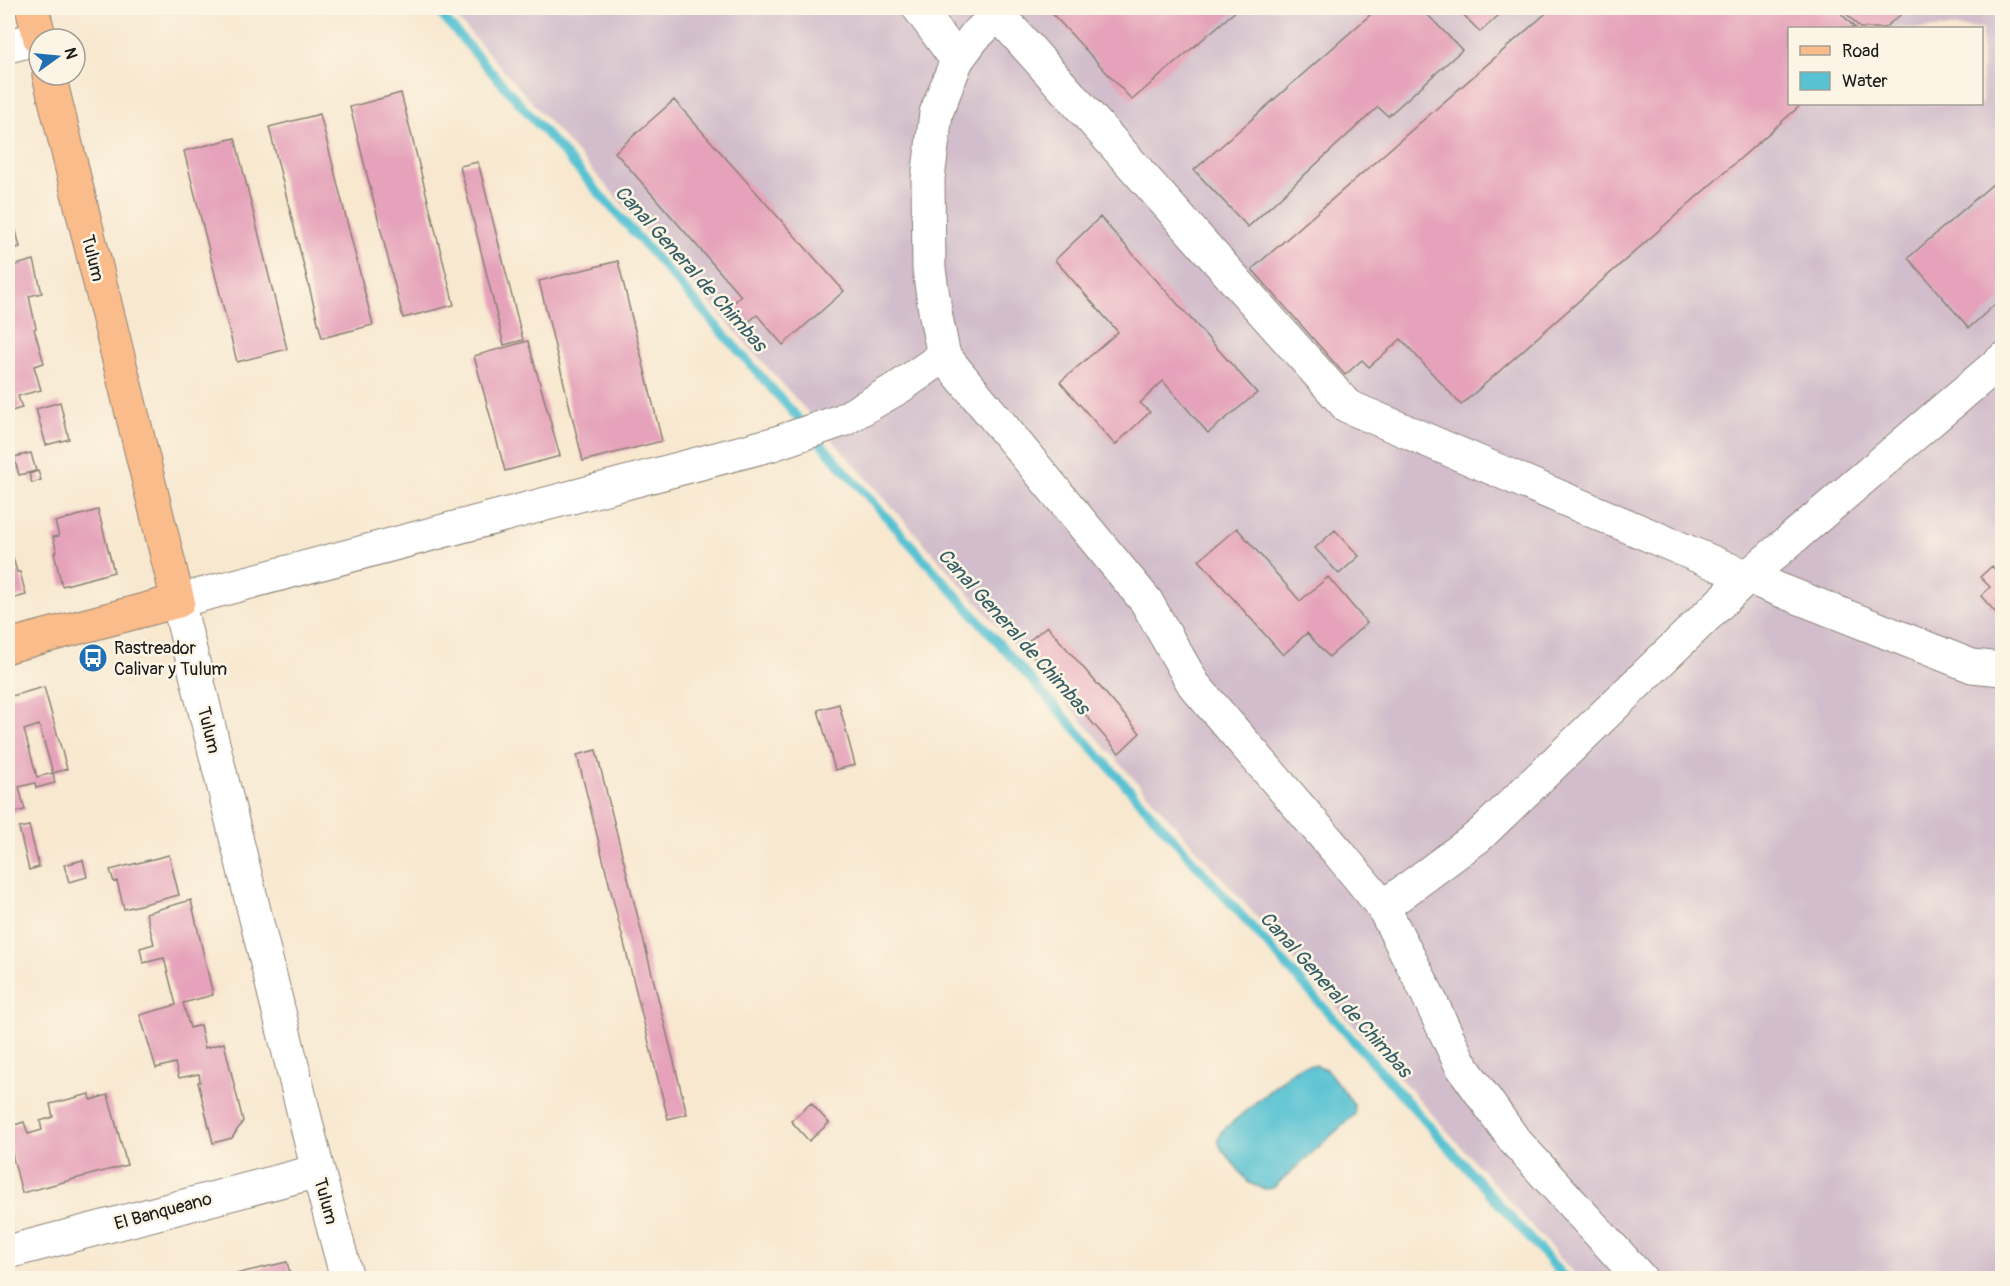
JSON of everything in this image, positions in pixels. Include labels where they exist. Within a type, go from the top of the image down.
[{"type":"main road","name":"Tulum","points":[[52,87],[178,601]]},
{"type":"main road","points":[[8,646],[178,601]]},
{"type":"street","points":[[919,8],[957,60]]},
{"type":"street","points":[[1640,1278],[1515,1141],[1461,1065],[1383,907],[1194,685],[1146,601],[944,356],[929,269],[928,179],[936,113],[957,60],[974,37],[998,14],[1347,406],[1747,577],[1972,666],[2002,669]]},
{"type":"street","points":[[8,46],[27,34]]},
{"type":"street","points":[[178,601],[773,444],[843,420],[902,386],[944,356]]},
{"type":"street","points":[[1383,907],[1479,836],[1747,577],[2002,360]]},
{"type":"street","name":"Tulum","points":[[178,601],[318,1171],[347,1278]]},
{"type":"street","name":"El Banqueano","points":[[8,1252],[318,1171]]},
{"type":"shaded area","points":[[448,8],[2002,8],[2002,1278],[1578,1278]]},
{"type":"water","points":[[1315,1065],[1326,1069],[1354,1104],[1355,1114],[1273,1188],[1264,1189],[1249,1183],[1221,1148],[1218,1140],[1221,1132],[1294,1070],[1302,1066]]},
{"type":"building","points":[[1047,8],[1239,8],[1132,100]]},
{"type":"building","points":[[1378,8],[1421,8],[1462,50],[1388,116],[1378,107],[1248,227],[1194,170]]},
{"type":"building","points":[[1457,8],[1507,8],[1480,32]]},
{"type":"building","points":[[1552,8],[1836,8],[1854,27],[1788,27],[1788,105],[1801,105],[1461,405],[1401,339],[1369,367],[1362,360],[1345,375],[1252,269]]},
{"type":"building","points":[[1841,8],[1909,8],[1885,27],[1859,27]]},
{"type":"building","points":[[401,93],[454,305],[403,318],[350,107]]},
{"type":"building","points":[[674,100],[844,291],[783,345],[757,315],[746,324],[730,306],[741,296],[615,152]]},
{"type":"building","points":[[320,114],[373,325],[322,338],[269,127]]},
{"type":"building","points":[[235,138],[287,349],[237,362],[184,151]]},
{"type":"building","points":[[478,162],[523,340],[504,345],[460,166]]},
{"type":"building","points":[[2002,176],[2002,298],[1969,328],[1908,258]]},
{"type":"building","points":[[8,199],[20,247],[8,250]]},
{"type":"building","points":[[1100,217],[1257,393],[1208,433],[1163,381],[1140,403],[1150,412],[1115,445],[1060,382],[1118,332],[1055,260]]},
{"type":"building","points":[[34,260],[42,293],[29,296],[36,328],[34,329],[44,363],[34,366],[41,390],[18,396],[22,408],[8,412],[8,267]]},
{"type":"building","points":[[618,261],[662,441],[583,461],[539,281]]},
{"type":"building","points":[[528,341],[560,456],[505,471],[474,356]]},
{"type":"building","points":[[60,402],[69,439],[46,445],[36,409]]},
{"type":"building","points":[[31,453],[36,471],[19,475],[14,457]]},
{"type":"building","points":[[38,471],[41,480],[32,483],[29,474]]},
{"type":"building","points":[[98,510],[114,572],[62,586],[54,553],[57,552],[53,537],[59,536],[55,522]]},
{"type":"building","points":[[1237,528],[1300,601],[1328,577],[1367,623],[1329,657],[1307,633],[1283,655],[1199,560]]},
{"type":"building","points":[[1335,530],[1359,556],[1339,574],[1315,548]]},
{"type":"building","points":[[12,554],[26,595],[8,600],[8,555]]},
{"type":"building","points":[[1992,566],[2002,578],[2002,620],[1981,596],[1990,587],[1980,577]]},
{"type":"building","points":[[1047,626],[1140,733],[1119,753],[1024,645]]},
{"type":"building","points":[[44,687],[67,769],[53,773],[55,783],[36,788],[35,783],[19,787],[25,810],[8,814],[8,697]],"holes":[[[39,725],[53,773],[37,777],[24,730]]]},
{"type":"building","points":[[839,704],[855,765],[835,770],[818,710]]},
{"type":"building","points":[[596,750],[687,1114],[668,1119],[577,755]]},
{"type":"building","points":[[29,826],[39,867],[29,870],[19,828]]},
{"type":"building","points":[[169,855],[179,895],[124,909],[117,881],[114,882],[110,870]]},
{"type":"building","points":[[83,860],[87,877],[69,882],[64,865]]},
{"type":"building","points":[[191,900],[213,995],[183,1003],[190,1028],[200,1025],[205,1048],[224,1043],[243,1121],[232,1138],[213,1143],[198,1082],[200,1082],[199,1074],[179,1078],[175,1063],[156,1068],[140,1015],[176,1005],[164,958],[143,963],[140,948],[154,944],[146,913]]},
{"type":"building","points":[[90,1094],[91,1100],[108,1095],[127,1165],[22,1193],[8,1138],[8,1127],[24,1122],[28,1134],[42,1130],[40,1121],[53,1117],[50,1104]]},
{"type":"building","points":[[811,1103],[829,1123],[809,1141],[791,1121]]},
{"type":"building","points":[[287,1262],[291,1278],[232,1278],[231,1275]]},
{"type":"waterway","name":"Canal General de Chimbas","points":[[435,8],[805,426]]},
{"type":"waterway","name":"Canal General de Chimbas","points":[[814,436],[1565,1278]]},
{"type":"place","name":"Rastreador Calivar y Tulum","points":[[93,658]]}]
